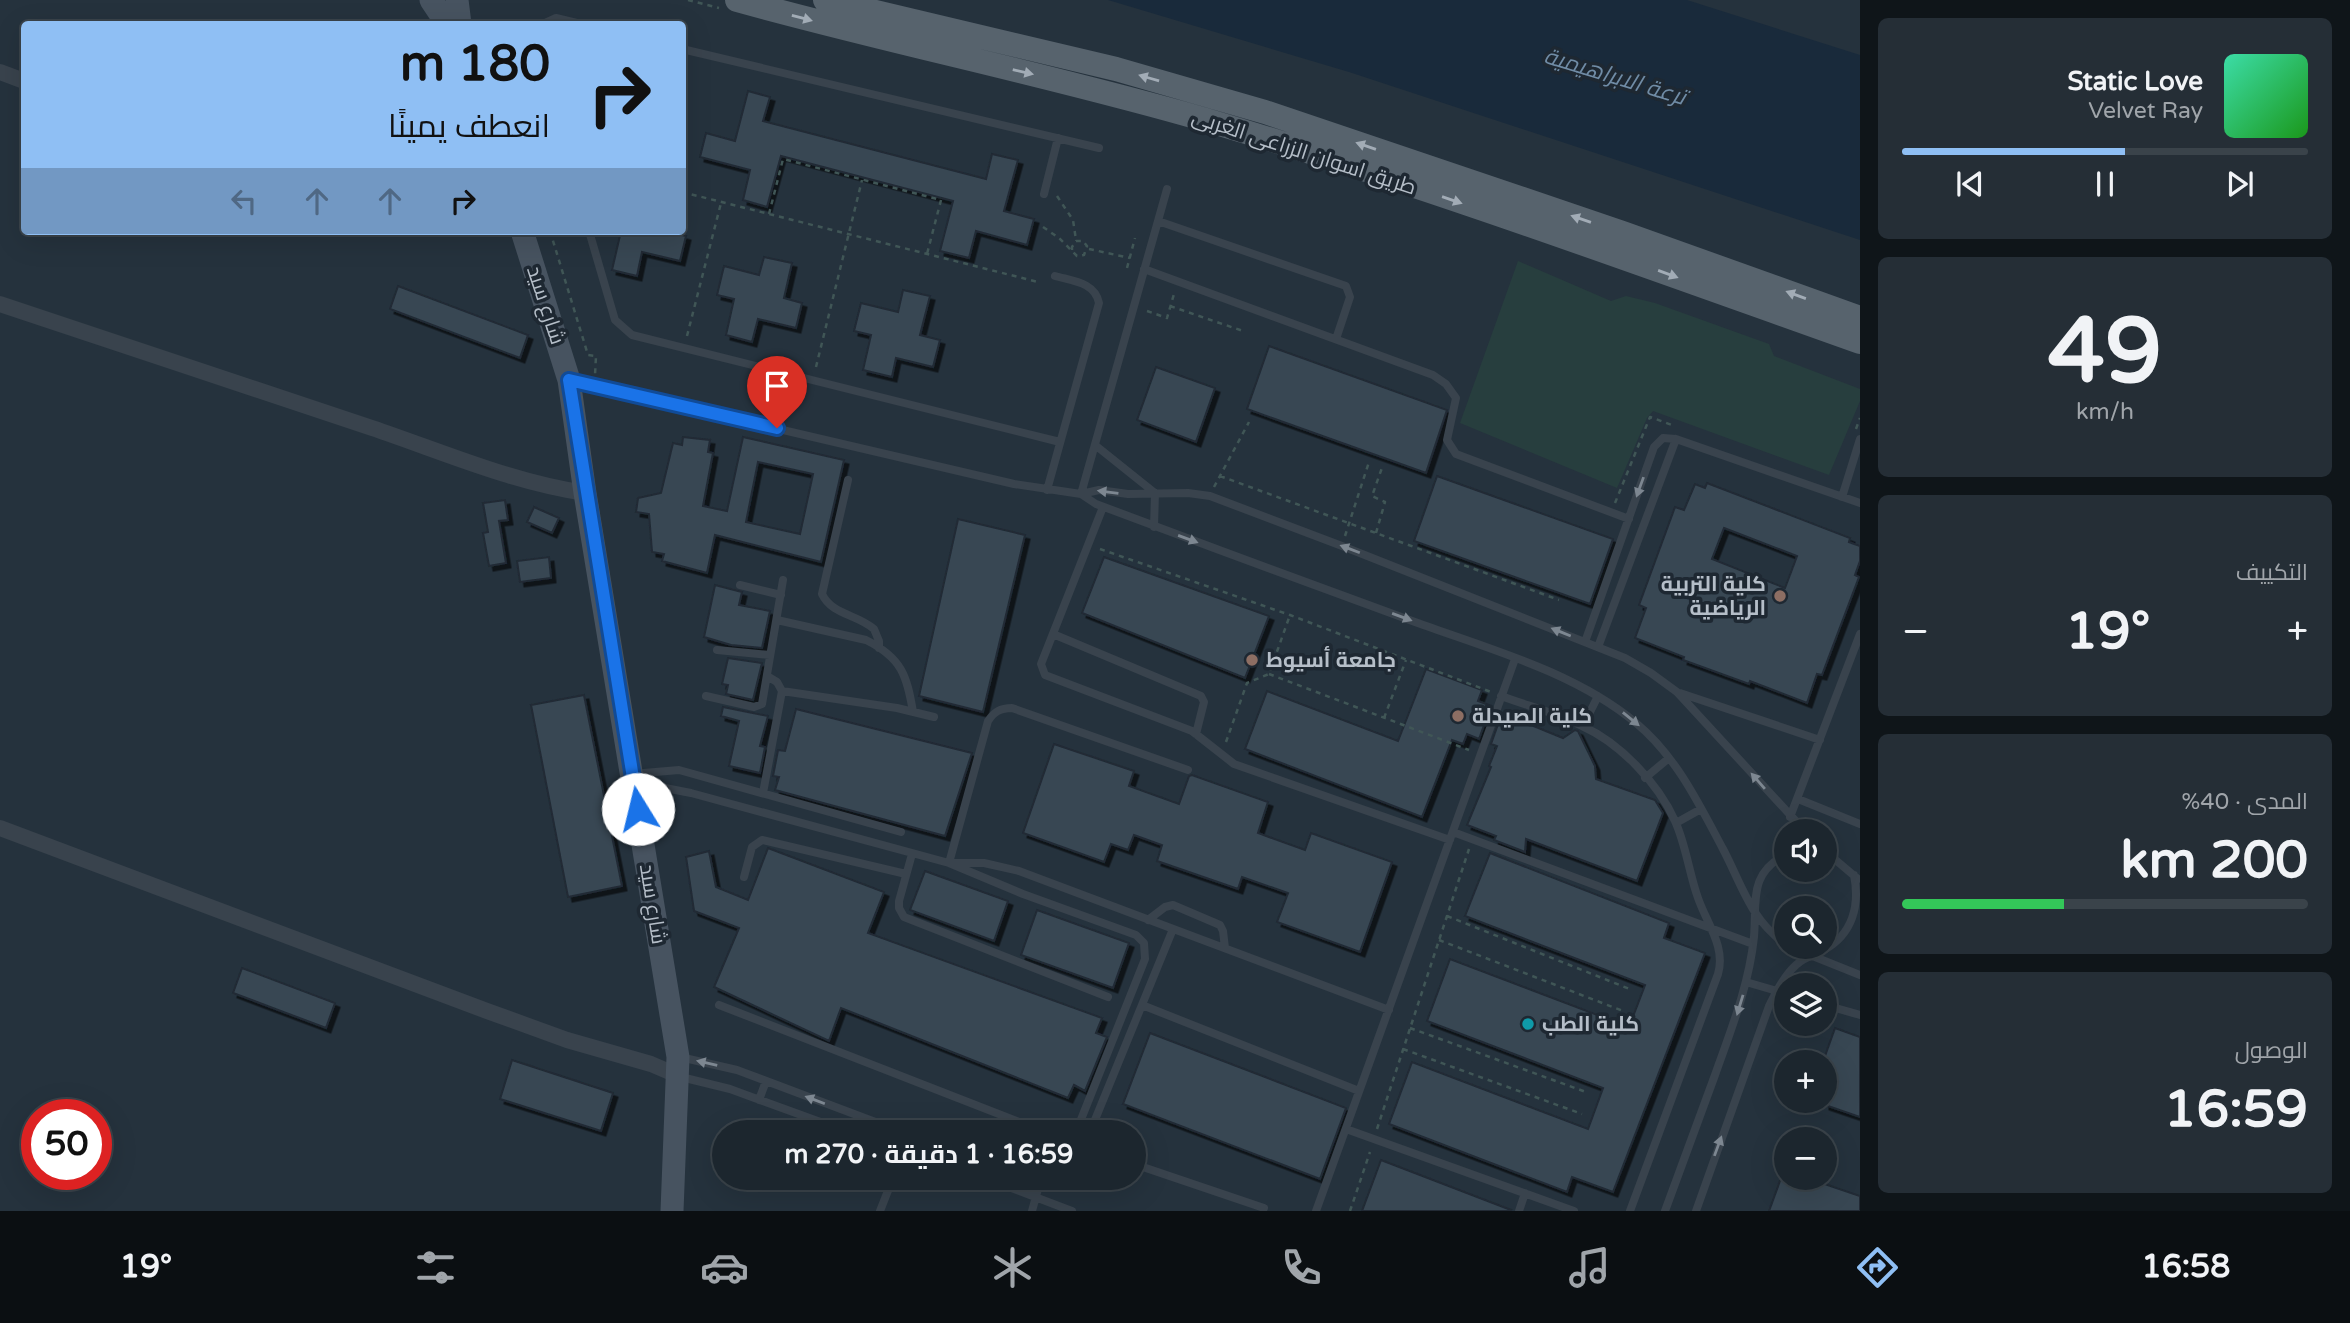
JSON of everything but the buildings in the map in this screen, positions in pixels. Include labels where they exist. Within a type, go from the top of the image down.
[{"type":"main road","points":[[431,0],[445,21]]},
{"type":"main road","points":[[457,0],[460,21]]},
{"type":"main road","name":"طريق اسوان الزراعى الغربى","points":[[825,0],[1116,69],[1252,108],[1623,233],[1860,318]]},
{"type":"main road","name":"طريق اسوان الزراعى الغربى","points":[[731,5],[1078,85],[1207,121],[1334,160],[1577,242],[1860,342]]},
{"type":"main road","name":"شارع سيد","points":[[523,235],[569,380],[678,1066],[672,1211]]},
{"type":"street","points":[[0,72],[21,80]]},
{"type":"street","points":[[0,304],[500,474],[539,485],[585,493]]},
{"type":"street","points":[[0,828],[567,1040],[651,1064],[678,1066]]},
{"type":"lane","points":[[686,50],[1099,148]]},
{"type":"lane","points":[[1045,191],[1058,138]]},
{"type":"lane","points":[[1081,494],[1167,189]]},
{"type":"lane","points":[[1158,221],[1346,286],[1350,297],[1336,339]]},
{"type":"lane","points":[[590,235],[615,320],[620,327],[637,337],[1060,442]]},
{"type":"lane","points":[[1144,269],[1433,375],[1446,384],[1456,398],[1447,440],[1456,454],[1629,519]]},
{"type":"lane","points":[[1047,490],[1099,303],[1097,294],[1090,287],[1055,275]]},
{"type":"lane","points":[[569,380],[1047,490],[1081,494],[1099,490],[1210,496],[1342,545],[1625,658],[1677,692],[1790,817],[1860,634]]},
{"type":"lane","points":[[1585,642],[1654,447],[1663,438],[1676,439],[1860,503]]},
{"type":"lane","points":[[1598,647],[1676,439]]},
{"type":"lane","points":[[1842,496],[1860,439]]},
{"type":"lane","points":[[1094,445],[1155,493]]},
{"type":"lane","points":[[848,480],[822,594],[834,609],[869,624],[874,629],[879,648]]},
{"type":"lane","points":[[1154,527],[1155,493]]},
{"type":"lane","points":[[1081,494],[1103,507],[1154,527],[1515,659],[1598,696],[1638,725],[1669,758],[1701,809],[1756,916],[1774,936]]},
{"type":"lane","points":[[1103,507],[1041,664],[1045,675],[1196,734],[1234,764],[1451,836],[1472,839],[1753,944]]},
{"type":"lane","points":[[706,696],[757,708],[762,704],[783,580]]},
{"type":"lane","points":[[740,585],[781,595]]},
{"type":"lane","points":[[777,620],[866,640],[879,648],[895,661],[908,679],[913,712]]},
{"type":"lane","points":[[1053,634],[1201,696],[1204,702],[1196,734]]},
{"type":"lane","points":[[718,650],[770,655]]},
{"type":"lane","points":[[1316,1211],[1515,659]]},
{"type":"lane","points":[[763,793],[782,691],[777,682],[767,676]]},
{"type":"lane","points":[[782,691],[913,712],[934,718]]},
{"type":"lane","points":[[1677,692],[1820,740]]},
{"type":"lane","points":[[1501,696],[1583,726],[1616,749],[1645,778],[1676,823],[1695,891],[1718,946],[1720,965],[1630,1211]]},
{"type":"lane","points":[[1583,726],[1598,696]]},
{"type":"lane","points":[[949,863],[988,721],[1003,708],[1012,708],[1188,770]]},
{"type":"lane","points":[[1645,778],[1669,758]]},
{"type":"lane","points":[[632,778],[679,770],[901,832]]},
{"type":"lane","points":[[632,778],[949,863],[1023,894],[1136,935],[1143,943],[1145,959],[1081,1120]]},
{"type":"lane","points":[[1797,799],[1860,824]]},
{"type":"lane","points":[[1676,823],[1701,809]]},
{"type":"lane","points":[[744,877],[752,847],[762,840],[906,874]]},
{"type":"lane","points":[[912,854],[899,908],[908,920],[1108,997]]},
{"type":"lane","points":[[1837,861],[1857,878],[1857,901],[1850,925],[1837,940]]},
{"type":"lane","points":[[949,863],[1000,865],[1389,1010]]},
{"type":"lane","points":[[1665,1211],[1740,1005],[1753,944],[1757,884],[1774,863]]},
{"type":"lane","points":[[1149,919],[1165,907],[1173,905],[1220,925],[1225,948]]},
{"type":"lane","points":[[1095,1120],[1173,929]]},
{"type":"lane","points":[[1790,973],[1804,959]]},
{"type":"lane","points":[[1820,959],[1860,975]]},
{"type":"lane","points":[[1746,982],[1774,990]]},
{"type":"lane","points":[[1696,1211],[1774,997]]},
{"type":"lane","points":[[719,1005],[1014,1120]]},
{"type":"lane","points":[[1142,1005],[1359,1091]]},
{"type":"lane","points":[[1837,1009],[1860,1016]]},
{"type":"lane","points":[[678,1066],[737,1070],[870,1120]]},
{"type":"lane","points":[[678,1066],[730,1089],[815,1120]]},
{"type":"lane","points":[[759,1100],[766,1081]]},
{"type":"lane","points":[[852,1120],[854,1114]]},
{"type":"lane","points":[[1346,1129],[1574,1211]]},
{"type":"lane","points":[[1146,1168],[1264,1208]]},
{"type":"lane","points":[[883,1210],[889,1190]]},
{"type":"lane","points":[[1018,1190],[1072,1211]]},
{"type":"lane","points":[[1032,1211],[1038,1190]]},
{"type":"lane","points":[[1519,1211],[1525,1193]]},
{"type":"path","points":[[688,0],[731,5]]},
{"type":"path","points":[[769,214],[783,159],[941,200],[927,254]]},
{"type":"path","points":[[813,381],[862,179]]},
{"type":"path","points":[[1045,191],[1055,194],[1068,210],[1075,230],[1076,241],[1072,251]]},
{"type":"path","points":[[686,193],[1038,282]]},
{"type":"path","points":[[684,349],[721,202]]},
{"type":"path","points":[[1043,228],[1059,237],[1077,256],[1084,255],[1087,249]]},
{"type":"path","points":[[551,235],[588,355],[596,356],[595,385]]},
{"type":"path","points":[[1127,268],[1135,238]]},
{"type":"path","points":[[1076,241],[1083,241],[1087,249]]},
{"type":"path","points":[[1087,249],[1130,258]]},
{"type":"path","points":[[1133,307],[1167,317],[1178,281]]},
{"type":"path","points":[[1170,306],[1243,331]]},
{"type":"path","points":[[1216,482],[1249,422]]},
{"type":"path","points":[[1347,532],[1369,462]]},
{"type":"path","points":[[1376,533],[1385,502],[1372,496],[1383,465]]},
{"type":"path","points":[[1220,476],[1559,600]]},
{"type":"path","points":[[1096,552],[1101,548],[1290,615],[1501,696]]},
{"type":"path","points":[[1269,674],[1290,615]]},
{"type":"path","points":[[1384,718],[1406,660]]},
{"type":"path","points":[[1221,755],[1247,683],[1269,674],[1480,754]]},
{"type":"path","points":[[1350,1211],[1472,839]]},
{"type":"path","points":[[1447,916],[1632,990]]},
{"type":"path","points":[[1439,940],[1623,1011]]},
{"type":"path","points":[[1410,1028],[1586,1093]]},
{"type":"path","points":[[1403,1049],[1582,1114]]},
{"type":"green space","points":[[1518,261],[1611,301],[1626,296],[1655,303],[1769,344],[1774,356],[1860,389],[1860,401],[1829,475],[1653,411],[1647,418],[1617,488],[1460,423]]},
{"type":"water","name":"ترعة الابراهيمية","points":[[1108,0],[1687,0],[1860,55],[1860,240],[1349,72]]},
{"type":"place","name":"كلية التربية الرياضية","points":[[1780,596]]},
{"type":"place","name":"جامعة أسيوط","points":[[1252,660]]},
{"type":"place","name":"كلية الصيدلة","points":[[1458,716]]},
{"type":"place","name":"كلية الطب","points":[[1528,1024]]},
{"type":"route","points":[[638,809],[585,493],[569,380],[777,428]]}]
